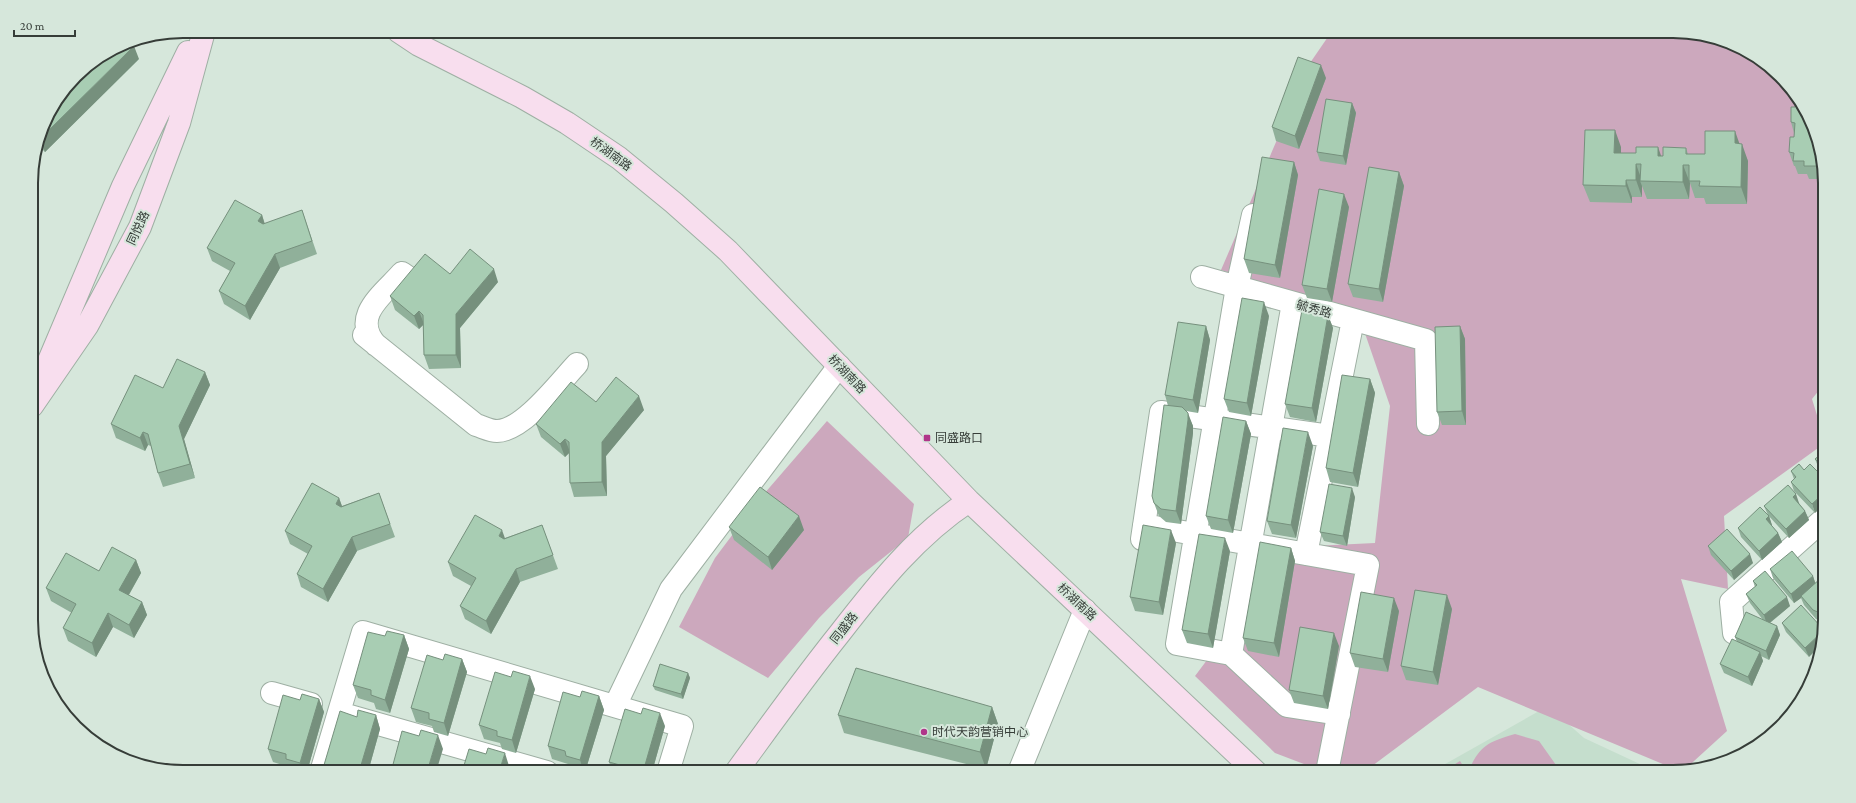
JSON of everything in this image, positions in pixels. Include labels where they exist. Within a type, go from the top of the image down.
[{"type":"street","points":[[38,387],[122,186],[196,38]]},
{"type":"street","name":"同悦路","points":[[38,397],[87,326],[140,227],[179,123],[202,38]]},
{"type":"street","name":"桥湖南路","points":[[408,38],[419,45],[529,100],[568,123],[619,158],[674,203],[728,251],[970,502],[1249,765]]},
{"type":"street","points":[[1258,192],[1237,287],[1177,644],[1231,654],[1287,706],[1339,714]]},
{"type":"street","points":[[412,280],[402,273],[370,310],[366,318],[366,331],[370,340],[476,425],[498,431],[508,429],[518,423],[532,411],[577,364]]},
{"type":"street","name":"毓秀路","points":[[1202,278],[1426,340],[1428,424]]},
{"type":"street","points":[[1231,654],[1293,303]]},
{"type":"street","points":[[1306,554],[1353,320]]},
{"type":"street","points":[[615,706],[671,590],[839,366]]},
{"type":"street","points":[[1138,561],[1161,412],[1330,436]]},
{"type":"street","name":"同盛路","points":[[741,765],[799,686],[873,591],[928,532],[948,516],[970,502]]},
{"type":"street","points":[[1734,633],[1731,602],[1818,524]]},
{"type":"street","points":[[1144,525],[1368,565],[1329,765]]},
{"type":"street","points":[[1022,765],[1085,610]]},
{"type":"street","points":[[323,765],[363,632],[682,726],[670,765]]},
{"type":"street","points":[[272,693],[523,765]]},
{"type":"shaded area","points":[[1327,38],[1682,38],[1710,43],[1745,57],[1761,68],[1782,88],[1799,111],[1813,146],[1818,174],[1818,392],[1812,399],[1818,418],[1818,448],[1724,516],[1728,589],[1681,579],[1727,731],[1691,764],[1665,765],[1478,687],[1373,765],[1307,765],[1275,753],[1195,676],[1292,547],[1375,543],[1390,406],[1359,316],[1221,270],[1310,63]]},
{"type":"shaded area","points":[[827,421],[914,504],[908,538],[859,577],[819,618],[768,678],[679,627],[715,558],[757,502]]},
{"type":"shaded area","points":[[1548,706],[1584,738],[1642,765],[1443,765]]},
{"type":"shaded area","points":[[1515,734],[1539,741],[1556,765],[1471,765],[1481,750],[1491,742]]},
{"type":"shaded area","points":[[1460,761],[1463,765],[1454,765]]},
{"type":"building","points":[[132,48],[48,131],[57,111],[68,95],[88,74],[111,57]]},
{"type":"building","points":[[1298,57],[1321,65],[1295,136],[1272,127]]},
{"type":"building","points":[[1326,99],[1352,103],[1343,156],[1317,152]]},
{"type":"building","points":[[1791,107],[1795,107],[1799,111],[1807,128],[1817,166],[1804,166],[1804,161],[1793,161],[1794,153],[1789,152],[1790,137],[1794,137],[1795,123],[1791,122]]},
{"type":"building","points":[[1585,130],[1615,130],[1614,153],[1636,153],[1636,147],[1658,147],[1658,156],[1663,156],[1663,147],[1686,148],[1686,154],[1705,154],[1705,131],[1735,131],[1735,143],[1742,144],[1741,187],[1699,186],[1700,181],[1689,181],[1689,165],[1683,165],[1683,182],[1640,181],[1641,164],[1636,164],[1636,180],[1626,180],[1626,186],[1583,185]]},
{"type":"building","points":[[1262,157],[1294,162],[1275,265],[1244,259]]},
{"type":"building","points":[[1369,167],[1399,172],[1379,289],[1348,284]]},
{"type":"building","points":[[1319,189],[1344,194],[1327,289],[1302,285]]},
{"type":"building","points":[[235,200],[262,215],[258,221],[263,224],[302,210],[312,241],[275,254],[245,306],[219,291],[235,263],[207,248]]},
{"type":"building","points":[[470,249],[494,269],[456,314],[456,355],[424,355],[423,315],[419,311],[414,316],[390,296],[425,254],[450,274]]},
{"type":"building","points":[[1242,298],[1264,302],[1247,403],[1224,399]]},
{"type":"building","points":[[1302,310],[1328,315],[1312,408],[1285,404]]},
{"type":"building","points":[[1178,322],[1206,326],[1193,400],[1165,395]]},
{"type":"building","points":[[1460,326],[1462,411],[1437,412],[1435,327]]},
{"type":"building","points":[[177,359],[205,372],[179,426],[190,464],[158,473],[148,434],[143,432],[140,438],[111,424],[135,375],[163,388]]},
{"type":"building","points":[[1342,375],[1370,379],[1353,473],[1326,468]]},
{"type":"building","points":[[616,377],[639,396],[602,442],[602,482],[570,483],[569,442],[565,439],[560,444],[536,424],[571,382],[596,402]]},
{"type":"building","points":[[1164,405],[1182,407],[1188,413],[1176,511],[1161,509],[1154,503],[1152,496]]},
{"type":"building","points":[[1223,417],[1246,421],[1228,520],[1206,516]]},
{"type":"building","points":[[1283,428],[1308,432],[1291,525],[1267,521]]},
{"type":"building","points":[[1799,464],[1804,470],[1810,464],[1818,472],[1818,498],[1812,504],[1791,482],[1796,477],[1791,471]]},
{"type":"building","points":[[312,483],[339,498],[336,504],[341,507],[379,493],[390,524],[352,537],[323,589],[297,574],[312,546],[285,531]]},
{"type":"building","points":[[1329,484],[1352,488],[1343,536],[1320,532]]},
{"type":"building","points":[[1788,485],[1796,494],[1793,497],[1805,511],[1786,529],[1764,506]]},
{"type":"building","points":[[760,487],[799,516],[768,557],[729,527]]},
{"type":"building","points":[[1760,507],[1769,516],[1766,519],[1778,533],[1759,551],[1738,528]]},
{"type":"building","points":[[475,515],[502,530],[499,536],[504,539],[542,525],[553,555],[516,569],[486,621],[460,606],[476,578],[448,562]]},
{"type":"building","points":[[1143,525],[1171,530],[1159,602],[1130,597]]},
{"type":"building","points":[[1727,529],[1750,554],[1731,571],[1708,546]]},
{"type":"building","points":[[1199,534],[1225,538],[1208,634],[1182,630]]},
{"type":"building","points":[[1260,542],[1291,548],[1274,643],[1243,638]]},
{"type":"building","points":[[112,547],[136,560],[119,590],[142,602],[129,625],[108,613],[92,643],[63,628],[76,604],[46,588],[66,553],[99,571]]},
{"type":"building","points":[[1792,551],[1813,576],[1791,594],[1770,569]]},
{"type":"building","points":[[1765,571],[1787,597],[1764,615],[1746,594],[1757,585],[1753,581]]},
{"type":"building","points":[[1818,581],[1818,612],[1813,610],[1801,596]]},
{"type":"building","points":[[1415,590],[1447,595],[1433,672],[1401,666]]},
{"type":"building","points":[[1361,592],[1394,598],[1383,659],[1350,653]]},
{"type":"building","points":[[1801,605],[1818,624],[1817,636],[1805,648],[1782,623]]},
{"type":"building","points":[[1746,612],[1777,626],[1766,651],[1735,637]]},
{"type":"building","points":[[1300,627],[1334,633],[1323,696],[1289,690]]},
{"type":"building","points":[[387,631],[404,635],[385,700],[371,695],[371,690],[353,685],[368,632],[385,636]]},
{"type":"building","points":[[1732,639],[1760,652],[1748,677],[1720,664]]},
{"type":"building","points":[[445,654],[462,659],[444,723],[429,719],[429,713],[411,708],[427,655],[443,660]]},
{"type":"building","points":[[660,664],[688,673],[681,694],[653,686]]},
{"type":"building","points":[[856,668],[992,707],[980,752],[838,715]]},
{"type":"building","points":[[513,671],[530,676],[512,740],[497,736],[497,731],[479,725],[495,672],[511,677]]},
{"type":"building","points":[[582,691],[599,696],[580,760],[566,756],[565,751],[548,746],[563,692],[580,697]]},
{"type":"building","points":[[302,694],[319,699],[300,763],[286,759],[286,754],[268,749],[283,695],[300,700]]},
{"type":"building","points":[[643,708],[660,713],[645,765],[620,765],[609,762],[625,709],[641,714]]},
{"type":"building","points":[[358,710],[376,715],[361,765],[324,765],[340,711],[357,717]]},
{"type":"building","points":[[421,730],[438,735],[429,765],[393,765],[402,731],[419,736]]},
{"type":"building","points":[[488,748],[505,753],[501,765],[464,765],[469,749],[486,754]]},
{"type":"place","name":"同盛路口","points":[[927,438]]},
{"type":"place","name":"时代天韵营销中心","points":[[924,732]]}]
